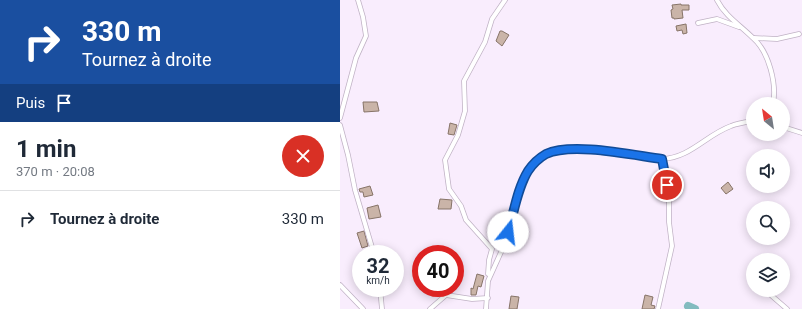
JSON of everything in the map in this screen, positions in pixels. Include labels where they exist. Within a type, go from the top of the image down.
[{"type":"street","points":[[340,118],[356,58],[366,36],[358,0]]},
{"type":"street","points":[[486,309],[488,298],[489,260],[492,249],[466,220],[461,206],[449,189],[445,160],[458,135],[465,111],[464,81],[485,42],[492,19],[505,0]]},
{"type":"street","points":[[717,0],[720,7],[741,28],[754,38],[761,48],[769,65],[775,89],[774,97]]},
{"type":"street","points":[[698,23],[717,19],[741,28]]},
{"type":"street","points":[[754,38],[777,39],[799,34]]},
{"type":"street","points":[[488,281],[506,241],[524,178],[536,161],[545,155],[571,149],[662,159],[681,156],[731,126],[746,123]]},
{"type":"street","points":[[340,125],[355,190],[371,245]]},
{"type":"street","points":[[790,129],[802,133]]},
{"type":"street","points":[[658,309],[672,246],[669,222],[669,197],[662,159]]},
{"type":"street","points":[[340,286],[364,309]]},
{"type":"street","points":[[430,309],[446,295],[472,299],[488,298]]},
{"type":"street","points":[[381,297],[382,309]]},
{"type":"street","points":[[773,297],[787,309]]},
{"type":"building","points":[[672,5],[689,5],[689,10],[682,10],[683,18],[672,18]]},
{"type":"building","points":[[686,24],[687,33],[683,34],[682,30],[677,31],[676,26]]},
{"type":"building","points":[[500,31],[509,35],[502,46],[496,41]]},
{"type":"building","points":[[363,102],[377,102],[379,111],[364,112]]},
{"type":"building","points":[[450,123],[457,125],[454,135],[448,134]]},
{"type":"building","points":[[728,182],[733,189],[726,194],[721,188]]},
{"type":"building","points":[[370,186],[373,195],[364,197],[363,192],[360,192],[359,189]]},
{"type":"building","points":[[440,199],[452,200],[451,209],[438,209]]},
{"type":"building","points":[[378,205],[381,217],[369,219],[367,208]]},
{"type":"building","points":[[364,231],[368,245],[361,245],[357,233]]},
{"type":"building","points":[[477,274],[484,276],[481,287],[478,286],[476,295],[471,295],[471,288],[473,289]]},
{"type":"building","points":[[645,295],[653,297],[651,305],[655,306],[654,309],[642,309]]},
{"type":"building","points":[[511,296],[519,297],[517,309],[509,309]]},
{"type":"waterway","points":[[688,306],[695,309]]},
{"type":"route","points":[[508,232],[524,178],[536,161],[545,155],[557,151],[571,149],[662,159],[667,185]]}]
